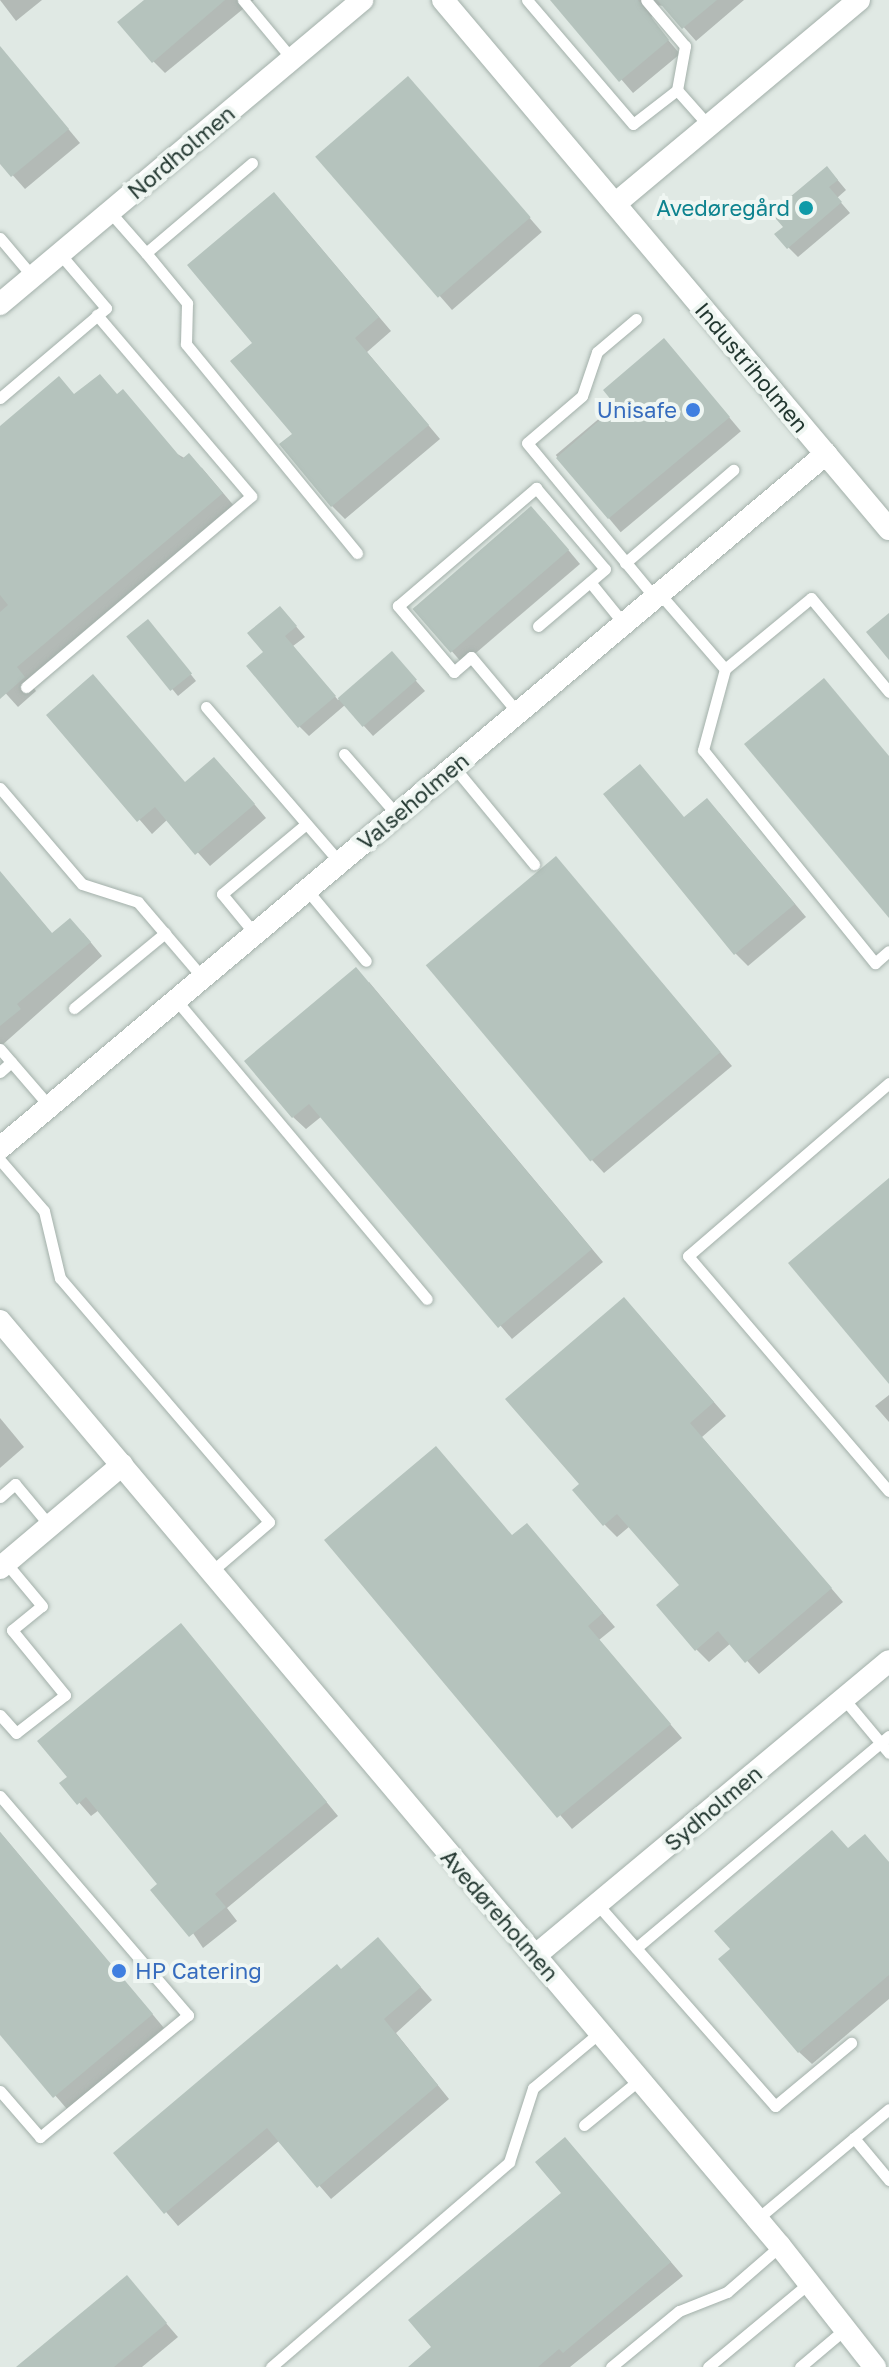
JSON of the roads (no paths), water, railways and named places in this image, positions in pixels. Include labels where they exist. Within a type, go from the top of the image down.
[{"type":"street","name":"Nordholmen","points":[[0,304],[362,0]]},
{"type":"street","name":"Industriholmen","points":[[443,0],[889,529]]},
{"type":"street","points":[[615,204],[848,3]]},
{"type":"street","name":"Valseholmen","points":[[0,1148],[826,454]]},
{"type":"street","name":"Avedøreholmen","points":[[0,1321],[780,2246],[875,2367]]},
{"type":"street","points":[[3,1566],[122,1465]]},
{"type":"street","name":"Sydholmen","points":[[536,1955],[889,1661]]},
{"type":"lane","points":[[243,0],[292,59]]},
{"type":"lane","points":[[527,0],[633,124],[677,90],[685,46],[646,0]]},
{"type":"lane","points":[[677,90],[709,126]]},
{"type":"lane","points":[[146,253],[252,163]]},
{"type":"lane","points":[[110,212],[187,303],[186,344],[357,553]]},
{"type":"lane","points":[[0,238],[33,277]]},
{"type":"lane","points":[[0,398],[106,308],[60,254]]},
{"type":"lane","points":[[26,687],[251,496],[97,315]]},
{"type":"lane","points":[[636,319],[597,352],[582,396],[527,443],[625,563],[725,669]]},
{"type":"lane","points":[[625,563],[733,470]]},
{"type":"lane","points":[[518,713],[471,657],[454,672],[398,606],[536,488],[605,569],[538,626]]},
{"type":"lane","points":[[590,582],[624,624]]},
{"type":"lane","points":[[889,692],[811,598],[725,669],[703,750],[875,963],[889,951]]},
{"type":"lane","points":[[206,707],[340,863]]},
{"type":"lane","points":[[344,754],[397,815]]},
{"type":"lane","points":[[454,767],[534,864]]},
{"type":"lane","points":[[0,788],[82,884],[138,902],[203,978]]},
{"type":"lane","points":[[255,934],[222,894],[306,824]]},
{"type":"lane","points":[[307,890],[366,961]]},
{"type":"lane","points":[[74,1008],[165,933]]},
{"type":"lane","points":[[176,1000],[427,1299]]},
{"type":"lane","points":[[0,1049],[50,1107]]},
{"type":"lane","points":[[0,1072],[11,1062]]},
{"type":"lane","points":[[889,1083],[688,1256],[889,1491]]},
{"type":"lane","points":[[0,1160],[44,1211],[60,1278],[269,1522],[212,1571]]},
{"type":"lane","points":[[0,1497],[15,1484],[50,1526]]},
{"type":"lane","points":[[0,1715],[16,1733],[65,1695],[12,1630],[42,1606],[3,1566]]},
{"type":"lane","points":[[844,1699],[885,1739],[889,1753]]},
{"type":"lane","points":[[636,1948],[885,1739]]},
{"type":"lane","points":[[0,1796],[188,2015],[40,2137],[0,2091]]},
{"type":"lane","points":[[598,1905],[775,2106],[851,2043]]},
{"type":"lane","points":[[271,2367],[509,2162],[533,2088],[599,2033]]},
{"type":"lane","points":[[584,2125],[638,2081]]},
{"type":"lane","points":[[757,2219],[889,2109]]},
{"type":"lane","points":[[854,2138],[889,2180]]},
{"type":"lane","points":[[611,2367],[679,2311],[727,2292],[780,2246]]},
{"type":"lane","points":[[708,2367],[809,2283]]},
{"type":"lane","points":[[800,2367],[844,2330]]},
{"type":"place","name":"Avedøregård","points":[[806,208]]},
{"type":"place","name":"Unisafe","points":[[693,410]]},
{"type":"place","name":"HP Catering","points":[[119,1971]]}]
